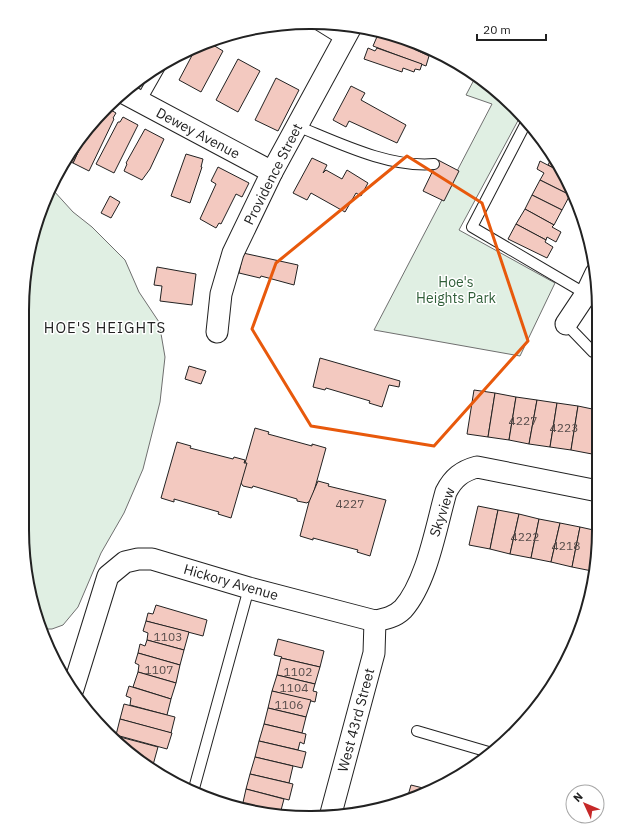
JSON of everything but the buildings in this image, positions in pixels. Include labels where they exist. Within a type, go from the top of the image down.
[{"type":"street","name":"Providence Street","points":[[217,332],[221,294],[233,253],[272,172],[348,33]]},
{"type":"street","name":"Dewey Avenue","points":[[132,98],[272,172]]},
{"type":"street","points":[[566,324],[591,284]]},
{"type":"street","name":"Skyview","points":[[375,621],[388,619],[402,610],[412,595],[423,572],[446,492],[451,482],[468,469],[477,467],[592,490]]},
{"type":"street","name":"Hickory Avenue","points":[[75,684],[108,576],[125,562],[138,559],[152,559],[249,588],[375,621]]},
{"type":"street","name":"West 43rd Street","points":[[332,810],[374,653],[375,621]]},
{"type":"lane","points":[[132,98],[146,82]]},
{"type":"lane","points":[[297,126],[344,145],[395,162],[434,164]]},
{"type":"lane","points":[[524,127],[472,227],[586,294]]},
{"type":"lane","points":[[566,324],[592,351]]},
{"type":"lane","points":[[195,786],[249,588]]},
{"type":"lane","points":[[417,731],[485,751]]},
{"type":"highlighted area","points":[[407,156],[482,203],[528,341],[434,446],[311,426],[252,329],[276,263]]},
{"type":"green space","name":"Hoe's Heights Park","points":[[473,81],[510,111],[518,120],[459,230],[555,283],[520,356],[374,330],[492,104],[466,95]]},
{"type":"green space","points":[[55,192],[73,212],[92,227],[125,260],[139,292],[159,322],[165,357],[160,402],[143,469],[124,513],[101,553],[78,607],[63,625],[47,629],[44,620],[34,584],[31,566],[29,530],[29,310],[31,274],[34,256],[44,220]]},
{"type":"district","name":"HOE'S HEIGHTS","points":[[105,327]]}]
